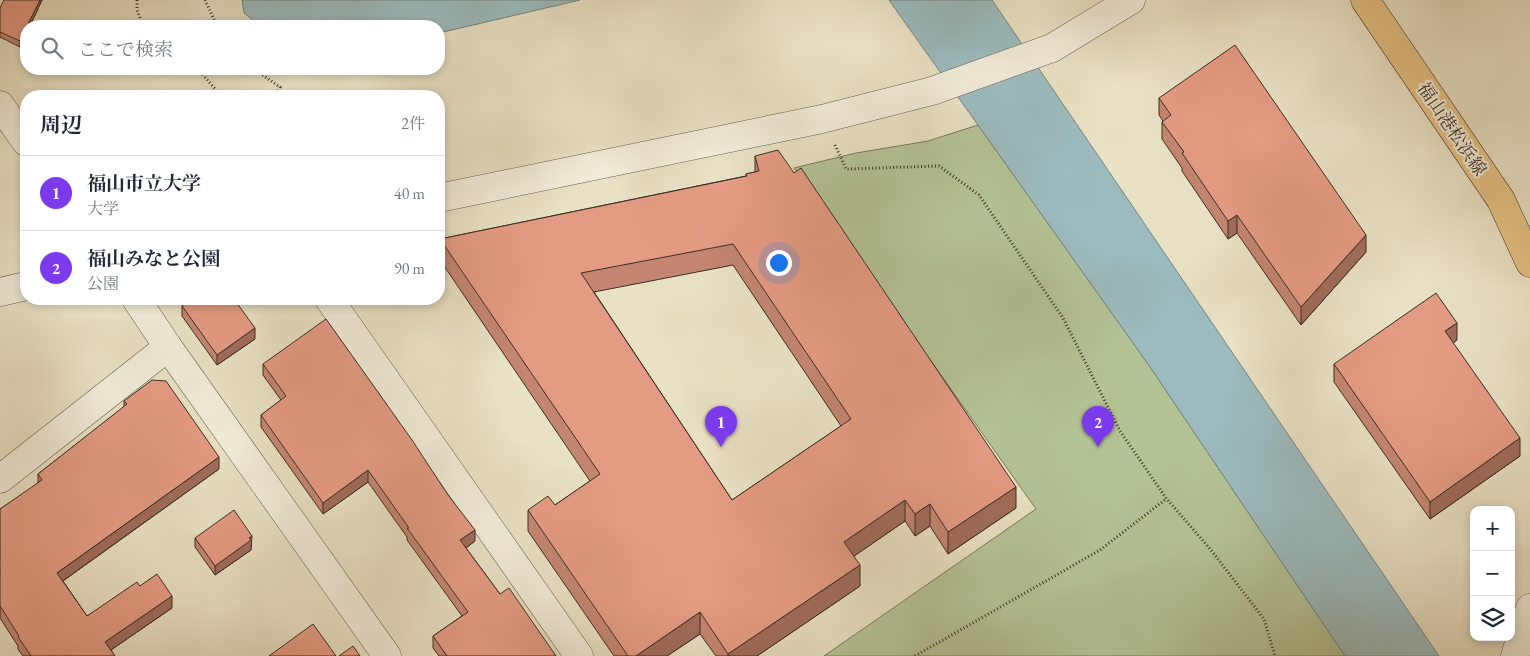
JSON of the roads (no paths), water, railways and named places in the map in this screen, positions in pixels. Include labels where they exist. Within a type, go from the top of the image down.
[{"type":"main road","name":"福山港松浜線","points":[[1365,0],[1501,200],[1530,263]]},
{"type":"street","points":[[445,197],[822,119],[932,91],[1052,48],[1131,0]]},
{"type":"street","points":[[0,105],[20,133]]},
{"type":"street","points":[[0,292],[20,287]]},
{"type":"street","points":[[140,305],[387,656]]},
{"type":"street","points":[[333,305],[579,656]]},
{"type":"street","points":[[0,479],[168,347]]},
{"type":"street","points":[[1515,656],[1530,608]]},
{"type":"water","points":[[242,0],[580,0],[445,32],[445,20],[253,20],[244,13]]},
{"type":"water","points":[[889,0],[992,0],[1439,656],[1345,656],[1148,364]]},
{"type":"place","name":"福山市立大学","points":[[721,447]]},
{"type":"place","name":"福山みなと公園","points":[[1098,447]]}]
